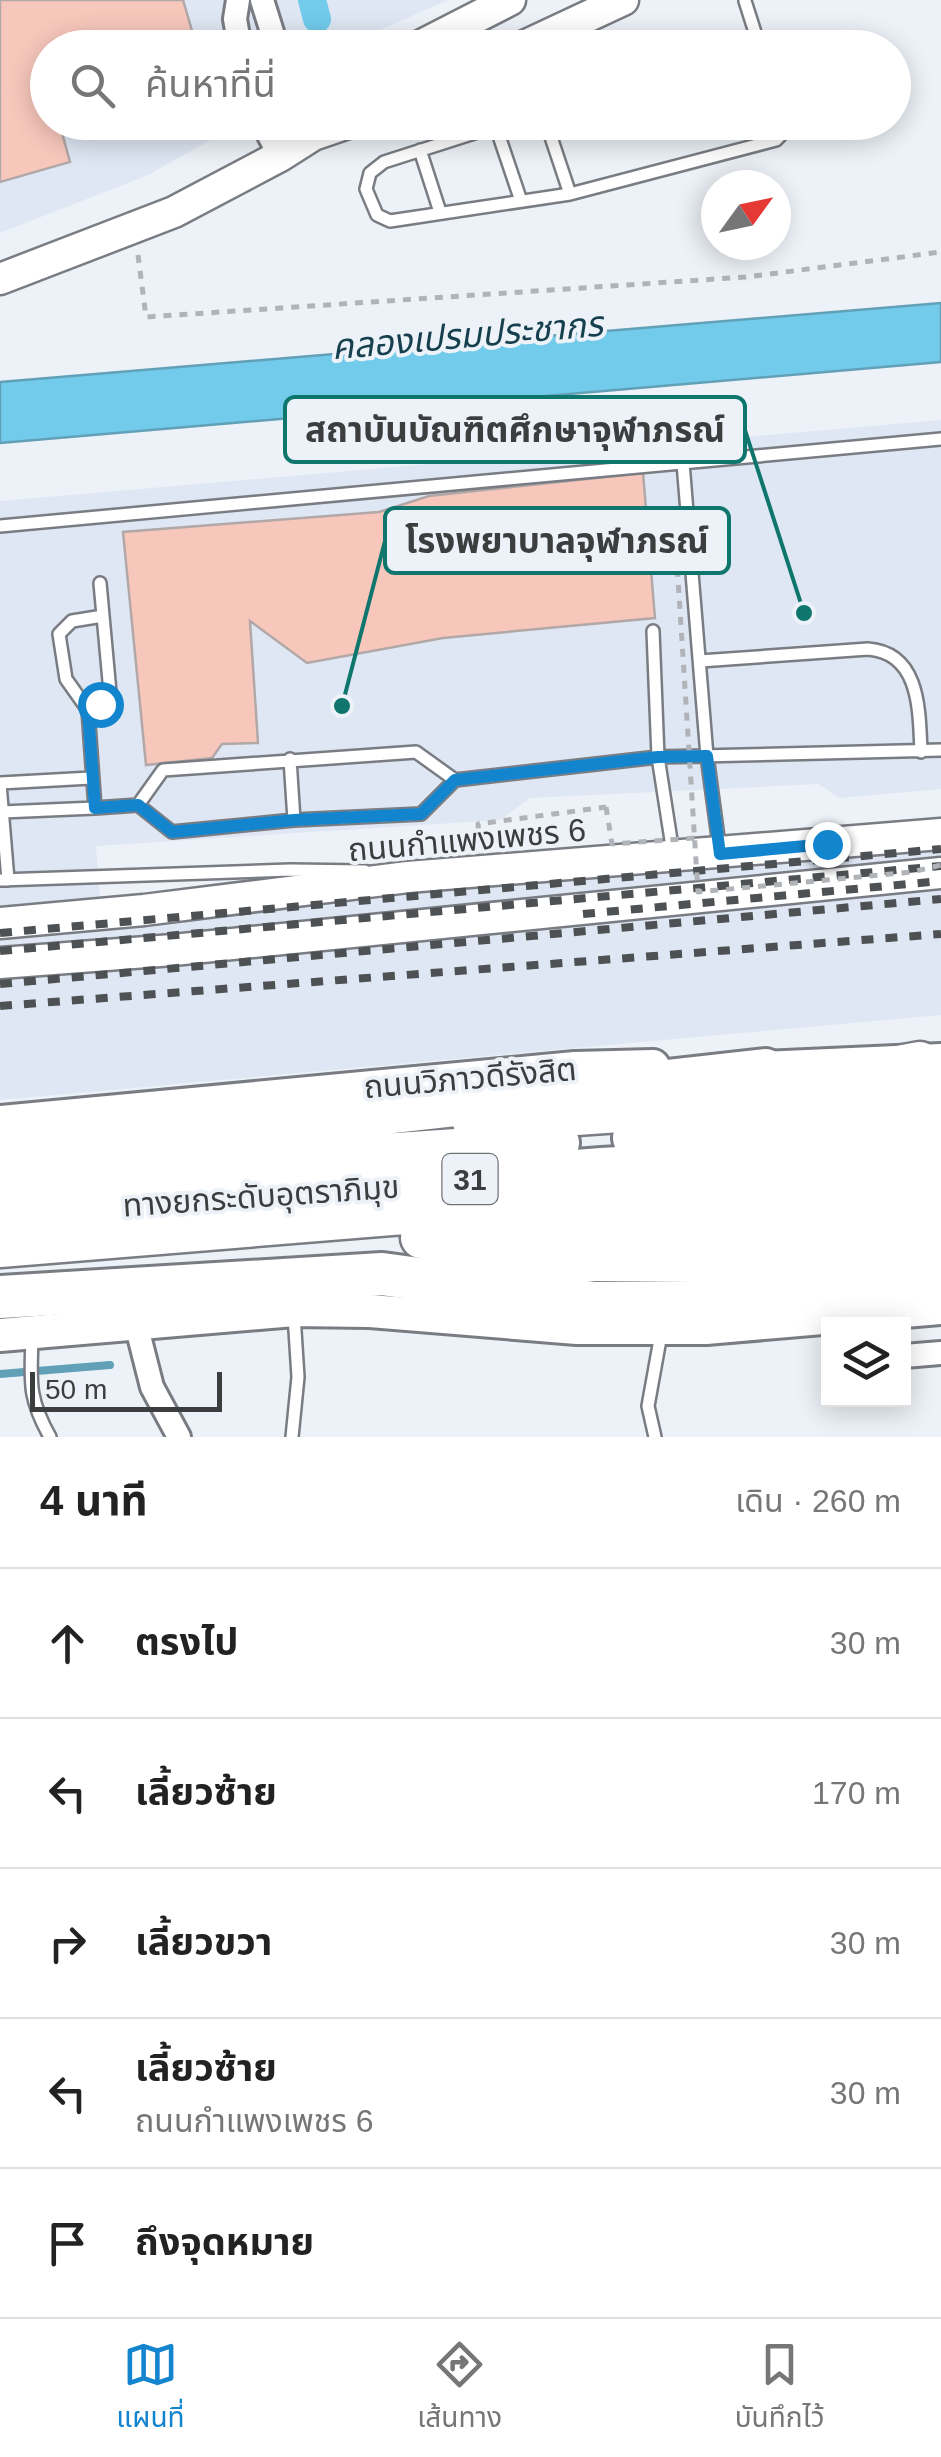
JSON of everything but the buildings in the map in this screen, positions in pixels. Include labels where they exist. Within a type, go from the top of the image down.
[{"type":"highway","points":[[14,1154],[765,1070]]},
{"type":"highway","name":"ถนนวิภาวดีรังสิต","points":[[14,1154],[670,1108],[934,1071]]},
{"type":"highway","name":"ทางยกระดับอุตราภิมุข","points":[[0,1181],[941,1116]]},
{"type":"highway","name":"ทางยกระดับอุตราภิมุข","points":[[0,1216],[602,1169],[941,1150]]},
{"type":"highway","name":"31","points":[[0,1247],[601,1198],[941,1179]]},
{"type":"highway","points":[[256,1228],[397,1239],[652,1233],[941,1215]]},
{"type":"highway","points":[[0,1297],[296,1294],[431,1260],[818,1260],[941,1250]]},
{"type":"highway","points":[[382,1274],[594,1303],[790,1301],[941,1282]]},
{"type":"main road","name":"ถนนวิภาวดีรังสิต","points":[[0,1122],[592,1067],[934,1071]]},
{"type":"main road","points":[[21,1342],[296,1294],[388,1312],[552,1326],[706,1328],[941,1308]]},
{"type":"street","points":[[236,30],[238,0]]},
{"type":"street","points":[[262,0],[271,30]]},
{"type":"street","points":[[451,30],[510,0]]},
{"type":"street","points":[[558,30],[623,0]]},
{"type":"street","points":[[0,279],[174,212],[295,140]]},
{"type":"street","points":[[0,963],[212,946],[940,870],[937,834]]},
{"type":"street","name":"ถนนกำแพงเพชร 6","points":[[0,923],[144,910],[408,876],[696,850],[937,834]]},
{"type":"street","points":[[136,1324],[152,1387],[179,1437]]},
{"type":"street","points":[[911,1355],[941,1353]]},
{"type":"lane","points":[[745,1],[754,30]]},
{"type":"lane","points":[[453,140],[384,162],[370,173],[366,188],[377,215],[390,221],[570,194],[776,140]]},
{"type":"lane","points":[[501,140],[522,201]]},
{"type":"lane","points":[[552,140],[570,194]]},
{"type":"lane","points":[[420,150],[440,212]]},
{"type":"lane","points":[[0,526],[941,439]]},
{"type":"lane","points":[[683,463],[707,756],[696,850]]},
{"type":"lane","points":[[88,710],[110,692],[100,583]]},
{"type":"lane","points":[[95,808],[88,710],[66,679],[59,634],[72,621],[103,616]]},
{"type":"lane","points":[[653,631],[658,757],[696,850]]},
{"type":"lane","points":[[700,660],[868,649],[889,654],[911,677],[916,690],[921,752]]},
{"type":"lane","points":[[2,812],[138,805],[172,832],[294,820],[421,814],[455,780],[658,757],[941,750]]},
{"type":"lane","points":[[138,805],[163,770],[290,759],[416,752],[455,780]]},
{"type":"lane","points":[[290,759],[294,820]]},
{"type":"lane","points":[[90,778],[0,783],[4,880],[352,869],[408,876]]},
{"type":"lane","points":[[292,1437],[298,1377],[296,1294]]},
{"type":"lane","points":[[655,1437],[648,1406],[662,1328]]},
{"type":"lane","points":[[21,1342],[34,1409],[50,1437]]},
{"type":"path","points":[[135,227],[146,317],[746,277],[941,252]]},
{"type":"path","points":[[651,564],[677,563],[698,892],[940,870]]},
{"type":"path","points":[[478,824],[606,807],[612,844],[696,850]]},
{"type":"shaded area","points":[[0,0],[448,0],[380,30],[30,30],[30,140],[211,140],[148,175],[0,233]]},
{"type":"shaded area","points":[[941,420],[941,789],[840,798],[818,784],[530,798],[500,820],[96,846],[100,900],[941,819],[941,1015],[0,1100],[0,501]]},
{"type":"water","points":[[941,303],[941,362],[0,443],[0,382]]},
{"type":"waterway","points":[[312,0],[317,19]]},
{"type":"waterway","points":[[0,1374],[110,1365]]},
{"type":"railway","points":[[0,933],[941,849]]},
{"type":"railway","points":[[0,951],[941,866]]},
{"type":"railway","points":[[583,914],[941,881]]},
{"type":"railway","points":[[0,984],[941,899]]},
{"type":"railway","points":[[0,1006],[941,934]]},
{"type":"place","name":"สถาบันบัณฑิตศึกษาจุฬาภรณ์","points":[[804,613]]},
{"type":"place","name":"โรงพยาบาลจุฬาภรณ์","points":[[342,706]]},
{"type":"route","points":[[100,704],[88,710],[95,808],[138,805],[172,832],[294,820],[421,814],[455,780],[658,757],[707,756],[720,854],[827,844]]},
{"type":"water label","name":"คลองเปรมประชากร","points":[[467,335]]}]
